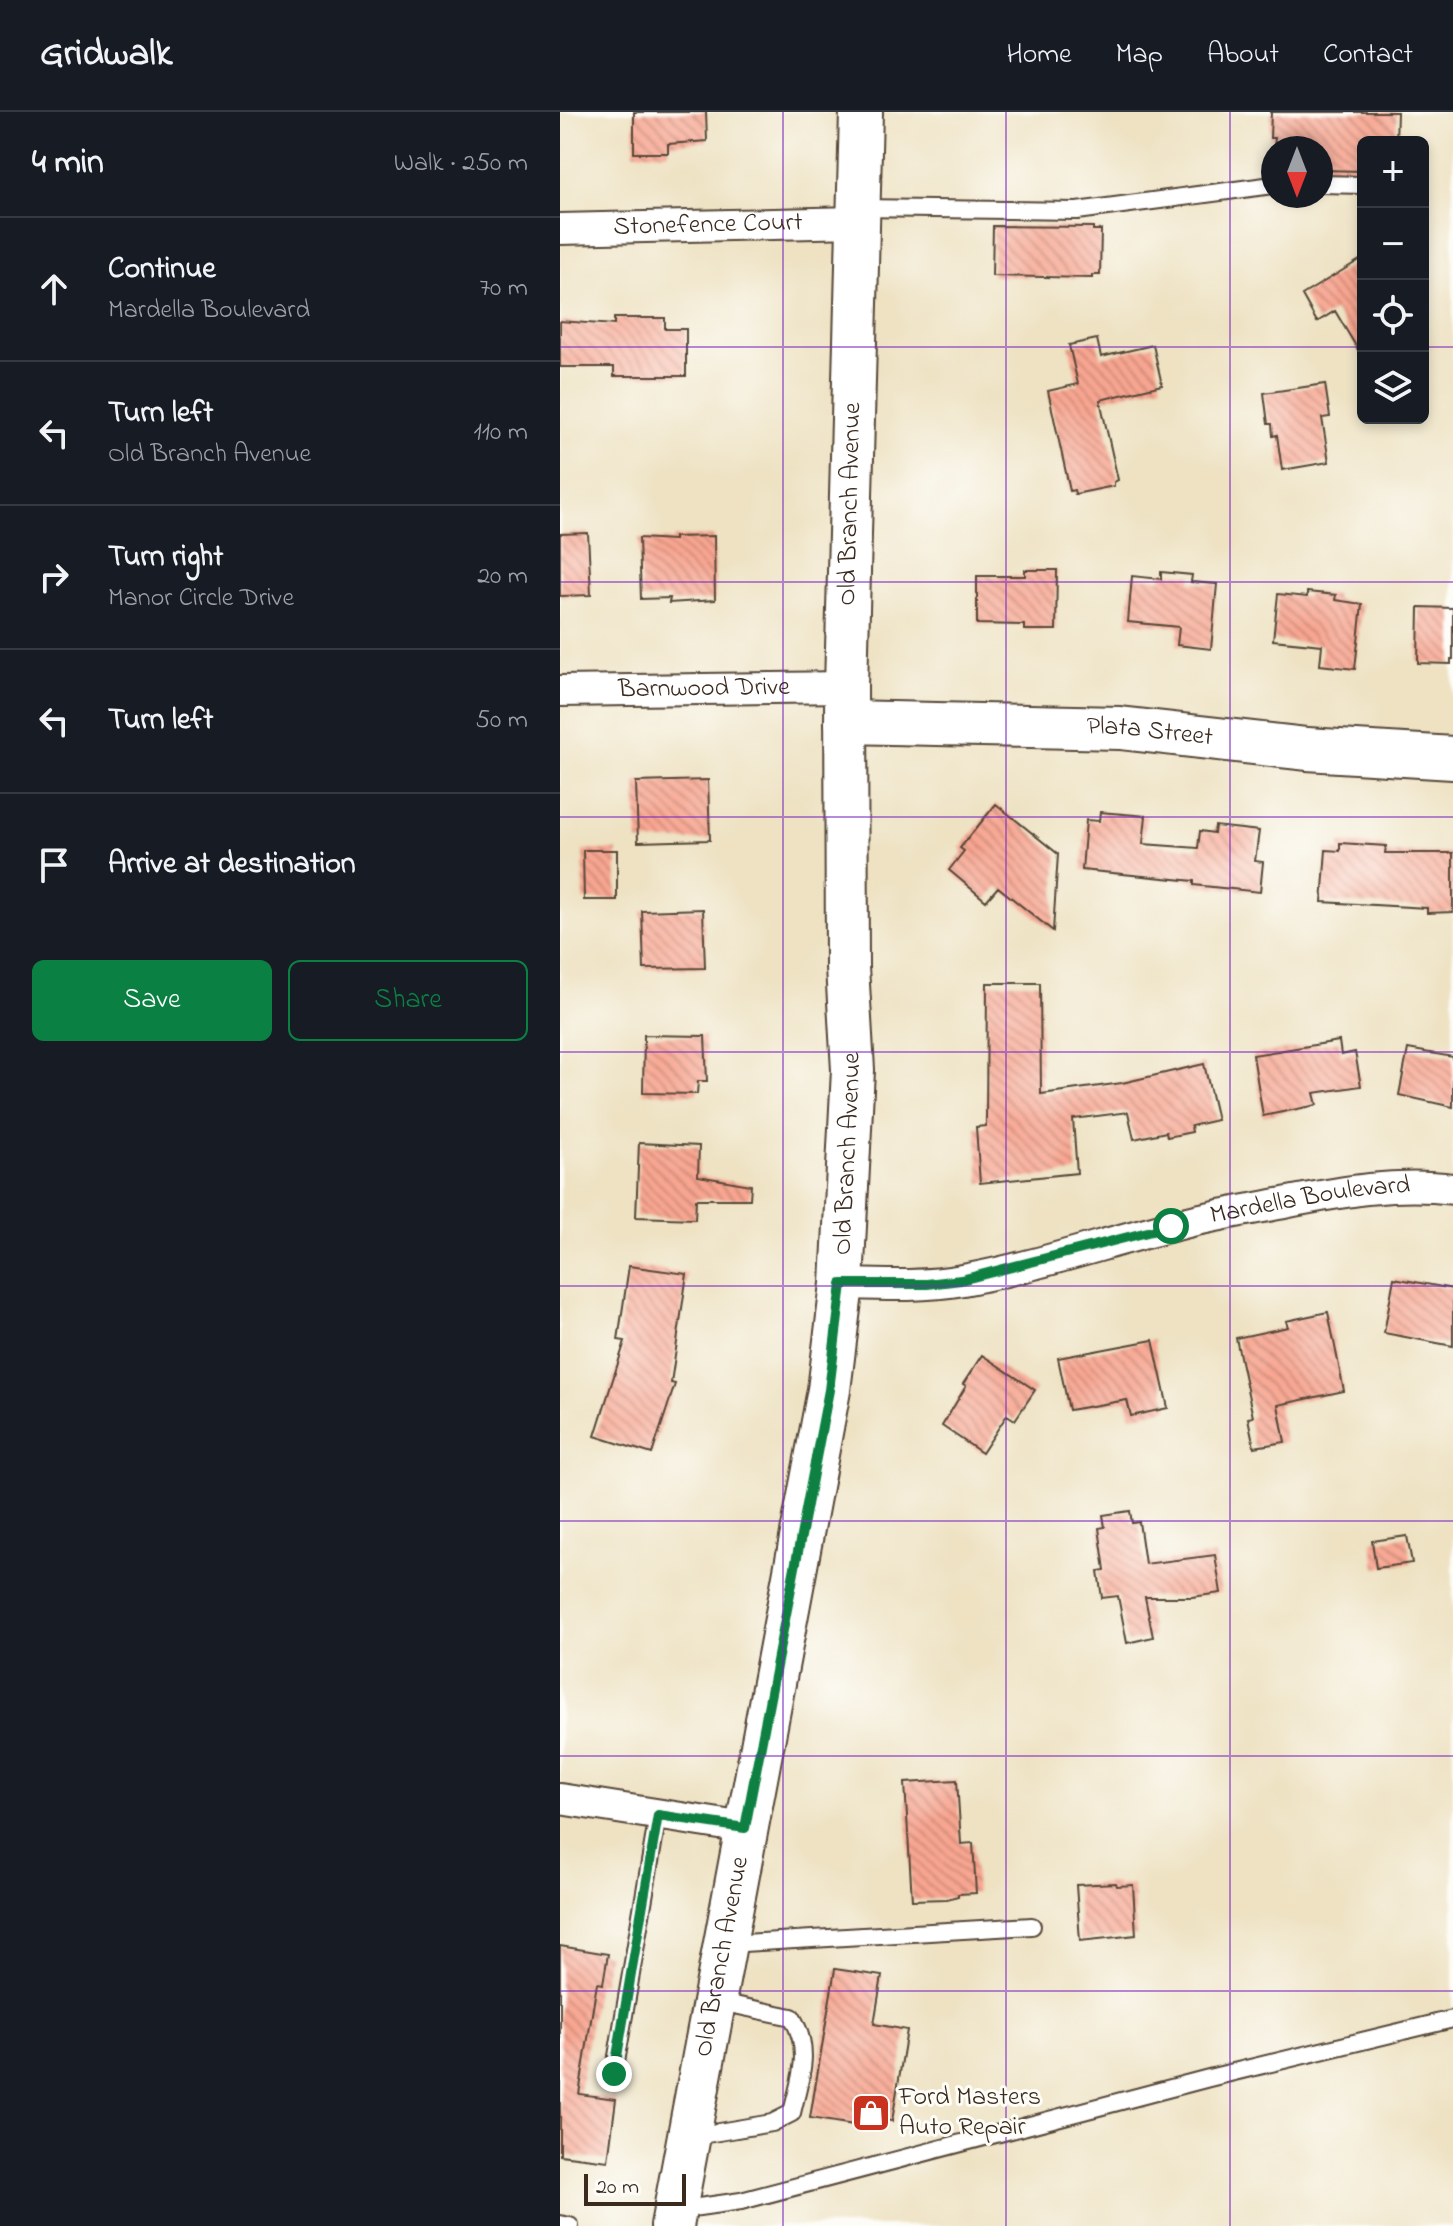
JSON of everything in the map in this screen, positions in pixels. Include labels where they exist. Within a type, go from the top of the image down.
[{"type":"main road","name":"Old Branch Avenue","points":[[673,2218],[829,1390],[842,1284],[853,1070],[847,967],[846,704],[861,112]]},
{"type":"main road","name":"Plata Street","points":[[846,704],[1120,728],[1307,749],[1453,758]]},
{"type":"street","name":"Stonefence Court","points":[[560,229],[856,215]]},
{"type":"street","name":"Barnwood Drive","points":[[560,691],[846,704]]},
{"type":"street","name":"Mardella Boulevard","points":[[842,1284],[927,1284],[961,1280],[1190,1221],[1336,1193],[1386,1186],[1453,1189]]},
{"type":"street","points":[[560,1799],[745,1828]]},
{"type":"lane","points":[[1333,184],[1357,185]]},
{"type":"lane","points":[[856,215],[1077,211],[1261,187]]},
{"type":"lane","points":[[614,2074],[658,1815]]},
{"type":"lane","points":[[724,1944],[1032,1926]]},
{"type":"lane","points":[[688,2138],[772,2123],[792,2113],[804,2062],[801,2033],[792,2017],[713,2001]]},
{"type":"lane","points":[[673,2218],[1209,2078],[1453,2019]]},
{"type":"lane","points":[[560,2224],[570,2226]]},
{"type":"building","points":[[634,112],[706,112],[707,141],[668,144],[668,153],[634,153]]},
{"type":"building","points":[[1271,112],[1397,112],[1396,136],[1357,136],[1357,171],[1333,170],[1333,136],[1270,136]]},
{"type":"building","points":[[993,226],[1093,227],[1093,230],[1101,230],[1100,275],[1092,275],[1092,278],[992,276]]},
{"type":"building","points":[[1357,262],[1357,348],[1335,311],[1317,322],[1302,295]]},
{"type":"building","points":[[614,318],[665,318],[665,329],[686,329],[686,376],[614,376],[614,367],[560,367],[560,321],[614,325]]},
{"type":"building","points":[[1097,339],[1101,357],[1153,345],[1162,385],[1100,400],[1118,480],[1114,486],[1075,494],[1074,490],[1070,491],[1048,391],[1078,384],[1069,345]]},
{"type":"building","points":[[1325,384],[1330,417],[1322,418],[1329,462],[1282,470],[1277,435],[1273,436],[1272,424],[1268,424],[1264,393]]},
{"type":"building","points":[[588,533],[591,595],[560,596],[560,534]]},
{"type":"building","points":[[714,536],[715,600],[669,603],[670,598],[641,599],[639,538],[674,540],[674,537]]},
{"type":"building","points":[[1025,570],[1057,570],[1056,630],[1024,630],[1024,625],[977,624],[977,576],[1025,576]]},
{"type":"building","points":[[1161,572],[1192,575],[1191,582],[1217,584],[1211,649],[1177,645],[1179,627],[1128,622],[1132,576],[1161,579]]},
{"type":"building","points":[[1307,592],[1336,595],[1335,600],[1362,604],[1355,669],[1320,665],[1322,645],[1273,640],[1278,594],[1307,597]]},
{"type":"building","points":[[1419,607],[1453,608],[1451,664],[1418,663]]},
{"type":"building","points":[[708,780],[710,840],[638,842],[636,782]]},
{"type":"building","points":[[996,804],[1058,854],[1053,931],[998,887],[986,901],[949,870],[964,851],[960,848]]},
{"type":"building","points":[[1100,812],[1146,816],[1143,844],[1198,848],[1200,831],[1214,833],[1215,826],[1259,831],[1255,861],[1263,862],[1260,892],[1194,885],[1194,881],[1082,870],[1086,820],[1099,821]]},
{"type":"building","points":[[1340,843],[1386,846],[1385,853],[1453,853],[1453,912],[1427,913],[1427,908],[1322,902],[1326,850],[1340,851]]},
{"type":"building","points":[[583,850],[617,850],[617,900],[584,900]]},
{"type":"building","points":[[703,909],[705,968],[644,969],[642,911]]},
{"type":"building","points":[[987,983],[1040,983],[1041,1094],[1122,1083],[1204,1064],[1217,1120],[1191,1126],[1192,1132],[1167,1137],[1166,1132],[1134,1139],[1128,1112],[1073,1119],[1077,1173],[980,1183],[976,1127],[986,1126]]},
{"type":"building","points":[[644,1035],[705,1036],[707,1081],[698,1081],[697,1094],[643,1093]]},
{"type":"building","points":[[1339,1041],[1341,1055],[1355,1052],[1361,1086],[1314,1093],[1317,1105],[1263,1116],[1253,1055]]},
{"type":"building","points":[[1408,1049],[1453,1057],[1453,1107],[1399,1095]]},
{"type":"building","points":[[639,1143],[699,1146],[698,1176],[751,1185],[750,1199],[696,1199],[695,1219],[636,1217]]},
{"type":"building","points":[[629,1266],[687,1274],[671,1383],[675,1384],[652,1454],[595,1436],[625,1341],[618,1340]]},
{"type":"building","points":[[1394,1278],[1453,1289],[1453,1346],[1384,1333]]},
{"type":"building","points":[[1328,1312],[1344,1391],[1278,1405],[1285,1442],[1254,1447],[1248,1418],[1253,1417],[1236,1338],[1288,1327],[1286,1321]]},
{"type":"building","points":[[1153,1340],[1168,1408],[1131,1416],[1127,1400],[1069,1410],[1058,1358]]},
{"type":"building","points":[[982,1355],[1035,1390],[1015,1420],[1007,1415],[982,1453],[942,1426]]},
{"type":"building","points":[[1130,1511],[1132,1523],[1139,1522],[1145,1564],[1215,1555],[1221,1593],[1192,1597],[1145,1597],[1153,1637],[1127,1643],[1118,1596],[1102,1598],[1098,1571],[1105,1570],[1099,1528],[1105,1527],[1103,1515]]},
{"type":"building","points":[[1407,1536],[1412,1563],[1376,1568],[1372,1541]]},
{"type":"building","points":[[957,1780],[961,1844],[973,1843],[976,1893],[958,1894],[947,1899],[912,1900],[905,1783]]},
{"type":"building","points":[[1116,1883],[1117,1886],[1133,1885],[1136,1935],[1080,1941],[1076,1885]]},
{"type":"building","points":[[560,1946],[608,1954],[603,1984],[597,1983],[579,2094],[616,2099],[608,2161],[560,2155]]},
{"type":"building","points":[[835,1969],[882,1976],[874,2024],[907,2030],[892,2121],[861,2116],[860,2126],[810,2118]]},
{"type":"place","name":"Ford Masters Auto Repair","points":[[871,2113]]},
{"type":"route","points":[[614,2074],[658,1815],[745,1828],[811,1491],[829,1390],[842,1284],[927,1284],[961,1280],[1053,1259],[1171,1226]]}]
